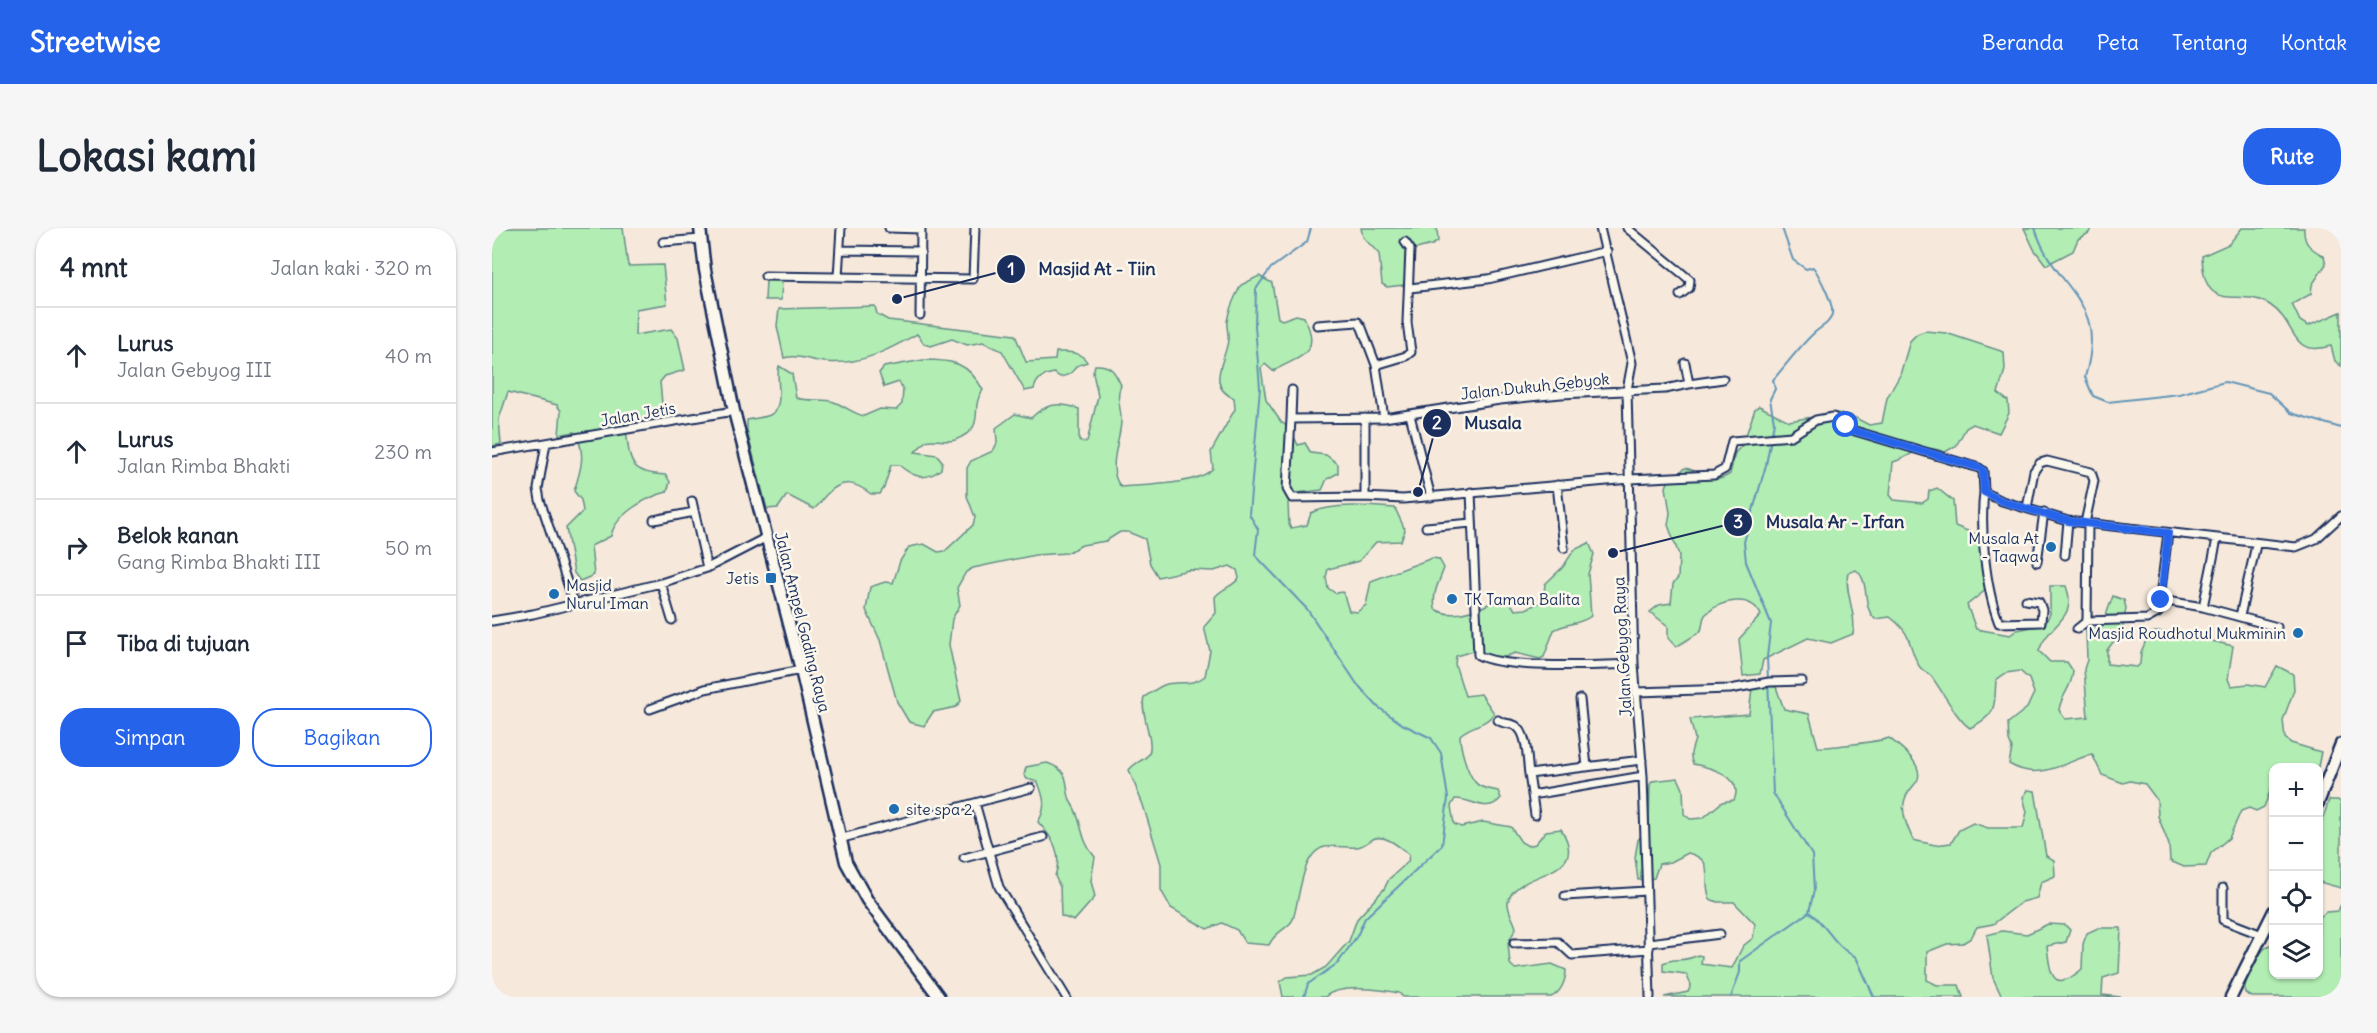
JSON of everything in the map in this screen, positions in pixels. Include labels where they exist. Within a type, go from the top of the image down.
[{"type":"main road","name":"Jalan Ampel Gading Raya","points":[[700,234],[734,411],[801,669],[846,862],[867,900],[939,997]]},
{"type":"main road","points":[[2323,793],[2340,750]]},
{"type":"main road","points":[[2231,997],[2269,920]]},
{"type":"street","points":[[838,278],[841,228]]},
{"type":"street","points":[[889,228],[921,228],[920,315]]},
{"type":"street","points":[[765,276],[973,279],[975,228]]},
{"type":"street","name":"Jalan Gebyog Raya","points":[[1600,228],[1632,363],[1627,390],[1634,664],[1643,776],[1650,997]]},
{"type":"street","points":[[1627,228],[1690,280],[1691,286],[1680,295]]},
{"type":"street","points":[[663,242],[700,234]]},
{"type":"street","points":[[1376,365],[1406,356],[1411,352],[1407,322],[1410,246],[1405,242]]},
{"type":"street","points":[[840,250],[921,251]]},
{"type":"street","points":[[1410,288],[1488,279],[1607,251]]},
{"type":"street","points":[[1317,325],[1358,322],[1362,326],[1376,365],[1384,418]]},
{"type":"street","points":[[1685,363],[1689,384]]},
{"type":"street","name":"Jalan Dukuh Gebyok","points":[[1291,419],[1384,418],[1500,400],[1665,389],[1724,379]]},
{"type":"street","points":[[1292,390],[1286,479],[1287,489],[1292,498],[1402,499],[1720,473],[1725,469],[1732,441],[1791,436],[1816,420],[1833,417],[1855,431],[1980,468],[1983,471],[1984,544],[1993,603],[1999,622],[2041,622],[2042,610],[2039,602],[2026,600]]},
{"type":"street","name":"Jalan Jetis","points":[[492,452],[734,411]]},
{"type":"street","points":[[1410,415],[1431,497]]},
{"type":"street","points":[[1365,418],[1365,497]]},
{"type":"street","points":[[546,443],[538,489],[574,603]]},
{"type":"street","points":[[2026,508],[2034,471],[2040,463],[2047,461],[2091,472],[2094,481],[2086,524],[2087,621]]},
{"type":"street","points":[[1557,485],[1564,548]]},
{"type":"street","points":[[1471,492],[1478,655],[1488,660],[1509,663],[1634,664]]},
{"type":"street","points":[[1984,492],[2002,501],[2068,521],[2256,545],[2296,547],[2316,539],[2341,516]]},
{"type":"street","points":[[692,501],[707,568]]},
{"type":"street","points":[[654,520],[694,512]]},
{"type":"street","points":[[2037,562],[2044,512]]},
{"type":"street","points":[[2065,555],[2068,521]]},
{"type":"street","points":[[1426,527],[1472,523]]},
{"type":"street","points":[[2077,629],[2087,621],[2151,618],[2158,613],[2168,533]]},
{"type":"street","points":[[492,621],[533,614],[661,583],[707,568],[767,537]]},
{"type":"street","points":[[2203,607],[2217,539]]},
{"type":"street","points":[[2240,616],[2256,545]]},
{"type":"street","points":[[661,583],[672,620]]},
{"type":"street","points":[[2161,600],[2203,607],[2277,627]]},
{"type":"street","points":[[650,709],[705,689],[801,669]]},
{"type":"street","points":[[1637,692],[1730,689],[1769,682],[1802,681]]},
{"type":"street","points":[[1580,699],[1587,767]]},
{"type":"street","points":[[1498,720],[1502,724],[1514,725],[1521,731],[1532,773],[1535,815]]},
{"type":"street","points":[[1532,773],[1642,760]]},
{"type":"street","points":[[1532,795],[1643,776]]},
{"type":"street","points":[[839,839],[1031,788]]},
{"type":"street","points":[[975,803],[999,887],[1066,997]]},
{"type":"street","points":[[964,858],[1044,837]]},
{"type":"street","points":[[2223,888],[2223,920],[2262,935]]},
{"type":"street","points":[[1565,896],[1646,891]]},
{"type":"street","points":[[1514,943],[1558,942],[1572,955],[1649,946],[1720,934]]},
{"type":"green space","points":[[492,228],[623,228],[628,266],[663,265],[667,304],[636,309],[635,335],[671,329],[678,338],[685,370],[665,376],[660,382],[663,414],[625,424],[632,462],[643,471],[666,475],[670,482],[667,492],[650,498],[633,508],[618,521],[611,536],[591,546],[594,575],[580,581],[574,573],[566,528],[583,511],[581,500],[574,491],[581,468],[582,453],[574,432],[559,435],[561,411],[557,405],[508,392],[499,419],[501,444],[492,446]]},
{"type":"green space","points":[[1361,228],[1437,228],[1438,241],[1432,245],[1408,251],[1404,285],[1387,287],[1382,284],[1379,254],[1363,237]]},
{"type":"green space","points":[[2024,228],[2091,228],[2089,233],[2078,239],[2073,251],[2046,265],[2034,249]]},
{"type":"green space","points":[[2242,228],[2304,228],[2306,242],[2324,256],[2326,264],[2312,285],[2311,294],[2292,304],[2300,321],[2308,326],[2341,312],[2341,366],[2335,361],[2331,346],[2317,348],[2307,347],[2300,343],[2286,321],[2270,305],[2259,300],[2225,297],[2216,294],[2209,287],[2204,275],[2202,256],[2229,244]]},
{"type":"green space","points":[[1259,276],[1272,283],[1278,318],[1282,320],[1296,315],[1304,317],[1311,339],[1310,346],[1300,357],[1273,371],[1265,364],[1261,368],[1266,400],[1281,422],[1290,428],[1298,445],[1305,443],[1311,453],[1326,455],[1338,464],[1338,473],[1327,479],[1322,490],[1297,493],[1288,503],[1289,525],[1291,528],[1307,525],[1311,513],[1320,510],[1352,506],[1395,508],[1405,530],[1401,541],[1376,542],[1359,561],[1328,569],[1326,577],[1328,588],[1335,593],[1343,592],[1349,611],[1357,612],[1366,605],[1371,581],[1432,558],[1439,559],[1444,568],[1435,593],[1435,609],[1443,613],[1461,613],[1490,604],[1506,595],[1515,610],[1526,609],[1543,601],[1545,584],[1563,567],[1574,550],[1589,543],[1594,554],[1588,574],[1591,616],[1583,621],[1554,630],[1544,657],[1540,659],[1515,653],[1492,662],[1476,650],[1456,656],[1455,664],[1465,696],[1481,694],[1494,713],[1487,720],[1460,735],[1467,766],[1477,784],[1498,791],[1501,798],[1496,803],[1485,806],[1455,799],[1451,806],[1454,824],[1461,827],[1483,822],[1511,827],[1521,842],[1528,846],[1535,844],[1546,831],[1561,829],[1568,845],[1567,857],[1560,866],[1523,884],[1513,891],[1508,902],[1516,928],[1508,943],[1510,964],[1515,969],[1552,964],[1566,970],[1562,986],[1551,997],[1403,997],[1399,993],[1382,990],[1350,989],[1340,990],[1325,997],[1283,997],[1280,982],[1287,977],[1312,975],[1326,967],[1349,941],[1357,919],[1384,889],[1389,879],[1408,862],[1409,854],[1382,838],[1373,839],[1357,847],[1329,846],[1317,851],[1306,867],[1293,919],[1269,945],[1245,943],[1237,930],[1222,923],[1207,929],[1171,908],[1161,890],[1161,864],[1143,805],[1129,770],[1146,757],[1150,750],[1144,697],[1164,685],[1191,682],[1205,676],[1210,651],[1204,627],[1216,613],[1215,597],[1239,578],[1237,570],[1230,566],[1214,571],[1189,570],[1158,577],[1150,564],[1145,539],[1128,532],[1120,532],[1106,541],[1082,545],[1067,553],[1035,555],[973,568],[966,572],[957,588],[960,605],[952,619],[949,645],[961,701],[956,707],[933,712],[924,726],[909,722],[897,702],[880,640],[866,610],[870,587],[885,582],[893,583],[900,561],[909,547],[924,544],[938,552],[945,551],[973,525],[975,517],[967,496],[967,468],[971,461],[993,451],[997,443],[996,428],[1015,414],[1031,418],[1042,409],[1053,405],[1065,405],[1079,409],[1079,441],[1087,442],[1098,396],[1093,373],[1095,365],[1105,366],[1109,367],[1121,385],[1119,399],[1121,422],[1114,464],[1121,487],[1184,481],[1206,474],[1213,468],[1211,452],[1235,409],[1234,398],[1225,393],[1219,380],[1228,340],[1228,316],[1241,285]]},
{"type":"green space","points":[[766,280],[782,280],[781,300],[765,300]]},
{"type":"green space","points":[[875,306],[877,314],[888,320],[1015,335],[1026,362],[1055,360],[1056,352],[1070,352],[1078,354],[1087,362],[1076,366],[1065,376],[1060,377],[1054,373],[1044,376],[1037,382],[1034,389],[1025,391],[1002,351],[983,342],[967,345],[952,339],[931,346],[924,344],[917,334],[873,356],[850,362],[825,362],[799,357],[784,358],[777,326],[779,309]]},
{"type":"green space","points":[[1925,331],[1946,333],[2004,352],[2005,370],[1998,393],[2008,401],[2009,413],[1999,433],[1973,424],[1966,428],[1956,446],[1945,452],[1929,448],[1923,449],[1893,462],[1890,495],[1894,500],[1922,503],[1928,499],[1929,491],[1937,488],[1953,501],[1955,526],[1978,535],[1987,589],[1967,605],[1976,629],[2010,635],[2017,630],[2044,625],[2050,614],[2050,586],[2066,586],[2069,597],[2068,607],[2060,621],[2048,634],[2039,651],[2050,662],[2067,662],[2073,671],[2071,682],[2059,710],[2065,719],[2088,717],[2084,669],[2087,660],[2086,631],[2102,626],[2113,596],[2124,600],[2126,608],[2121,640],[2114,641],[2107,650],[2107,664],[2137,667],[2149,634],[2165,632],[2233,646],[2228,679],[2231,686],[2248,684],[2265,687],[2277,666],[2293,674],[2294,690],[2283,720],[2285,738],[2291,743],[2321,752],[2319,763],[2269,763],[2269,794],[2264,807],[2256,811],[2249,808],[2241,811],[2229,838],[2211,853],[2206,866],[2184,867],[2170,861],[2169,845],[2158,816],[2157,800],[2145,784],[2130,781],[2123,783],[2102,775],[2092,754],[2041,771],[2020,769],[2009,764],[2012,748],[2009,741],[2008,723],[2027,708],[2034,693],[2029,679],[2020,671],[2006,673],[1996,680],[1994,704],[1990,714],[1970,728],[1955,712],[1931,676],[1919,666],[1903,629],[1890,617],[1875,619],[1871,614],[1861,575],[1856,570],[1848,573],[1847,580],[1854,626],[1853,634],[1831,643],[1808,638],[1763,660],[1760,674],[1743,676],[1739,639],[1761,615],[1750,604],[1743,601],[1727,602],[1712,609],[1704,616],[1700,632],[1676,647],[1668,638],[1668,626],[1650,612],[1659,605],[1671,603],[1673,584],[1678,578],[1679,555],[1668,525],[1670,513],[1666,487],[1669,480],[1685,468],[1711,479],[1723,478],[1730,474],[1735,453],[1743,444],[1755,409],[1759,406],[1789,421],[1836,413],[1850,415],[1869,425],[1882,423],[1887,398],[1900,375],[1910,341],[1917,334]]},
{"type":"green space","points":[[923,360],[959,364],[972,374],[983,390],[977,404],[972,429],[955,440],[926,441],[915,452],[937,455],[942,461],[941,469],[925,477],[909,473],[899,465],[891,465],[880,494],[871,494],[854,484],[843,484],[826,495],[814,509],[787,495],[778,508],[767,509],[747,431],[747,420],[768,416],[778,406],[779,366],[792,374],[796,398],[831,401],[864,416],[880,409],[896,410],[902,404],[903,389],[899,382],[884,387],[879,373],[884,367]]},
{"type":"green space","points":[[1760,685],[1776,687],[1784,709],[1809,714],[1818,747],[1889,738],[1914,761],[1919,773],[1918,779],[1907,793],[1903,809],[1913,840],[1935,845],[1951,843],[1959,830],[1973,823],[1988,828],[2023,828],[2027,812],[2023,797],[2028,790],[2035,791],[2046,856],[2054,860],[2055,876],[2041,882],[2037,898],[2022,902],[1993,924],[1977,927],[1971,938],[1963,943],[1947,944],[1927,952],[1927,980],[1937,985],[1959,985],[1963,997],[1664,997],[1688,992],[1691,985],[1686,974],[1663,971],[1663,963],[1698,955],[1702,956],[1701,964],[1732,968],[1743,946],[1753,938],[1755,924],[1734,902],[1717,902],[1710,899],[1705,865],[1697,856],[1688,853],[1671,862],[1659,864],[1654,878],[1638,880],[1635,857],[1638,840],[1649,825],[1650,785],[1652,781],[1678,778],[1683,789],[1684,814],[1690,819],[1703,818],[1722,802],[1734,800],[1736,792],[1730,779],[1716,770],[1693,764],[1691,754],[1695,739],[1690,719],[1749,714],[1752,688]]},
{"type":"green space","points":[[1047,763],[1056,767],[1065,776],[1069,798],[1078,817],[1086,844],[1095,857],[1091,881],[1095,897],[1074,921],[1061,916],[1060,887],[1055,876],[1057,853],[1052,840],[1038,822],[1044,807],[1038,782],[1027,779],[1024,775],[1026,767]]},
{"type":"green space","points":[[2329,800],[2338,800],[2341,803],[2341,888],[2323,883],[2323,818]]},
{"type":"green space","points":[[2341,904],[2341,997],[2252,997],[2245,993],[2246,981],[2253,965],[2269,946],[2269,979],[2323,979],[2323,915],[2326,912],[2338,911]]},
{"type":"green space","points":[[2048,924],[2065,925],[2070,930],[2066,942],[2047,946],[2051,971],[2058,980],[2072,977],[2082,969],[2083,944],[2087,933],[2098,928],[2121,928],[2119,973],[2103,978],[2102,995],[2121,997],[2002,997],[1993,978],[1987,935],[2002,931],[2027,934]]},
{"type":"waterway","points":[[1304,997],[1308,984],[1338,963],[1357,936],[1365,918],[1442,845],[1448,798],[1441,753],[1431,738],[1402,724],[1378,707],[1357,684],[1307,609],[1255,555],[1258,529],[1249,514],[1260,388],[1255,326],[1256,289],[1271,268],[1307,242],[1311,228]]},
{"type":"waterway","points":[[1731,997],[1740,972],[1740,961],[1809,912],[1814,890],[1812,855],[1773,793],[1767,657],[1771,623],[1746,562],[1744,542],[1766,465],[1774,422],[1770,399],[1775,389],[1773,380],[1808,339],[1827,323],[1832,314],[1819,276],[1813,267],[1806,269],[1793,260],[1782,228]]},
{"type":"waterway","points":[[2035,228],[2044,249],[2077,296],[2085,312],[2090,329],[2091,350],[2085,377],[2093,396],[2108,402],[2179,394],[2225,382],[2269,393],[2291,413],[2341,428]]},
{"type":"waterway","points":[[1809,912],[1842,948],[1856,957],[1874,997]]},
{"type":"place","name":"Masjid At - Tiin","points":[[897,299]]},
{"type":"place","name":"Musala","points":[[1418,492]]},
{"type":"place","name":"Musala At - Taqwa","points":[[2051,547]]},
{"type":"place","name":"Musala Ar - Irfan","points":[[1613,553]]},
{"type":"place","name":"Jetis","points":[[771,578]]},
{"type":"place","name":"Masjid Nurul Iman","points":[[554,594]]},
{"type":"place","name":"TK Taman Balita","points":[[1452,599]]},
{"type":"place","name":"Masjid Roudhotul Mukminin","points":[[2298,633]]},
{"type":"place","name":"site spa 2","points":[[894,809]]},
{"type":"route","points":[[1846,425],[1855,431],[1980,468],[1983,471],[1984,492],[2002,501],[2044,512],[2070,522],[2168,533],[2161,600]]}]
